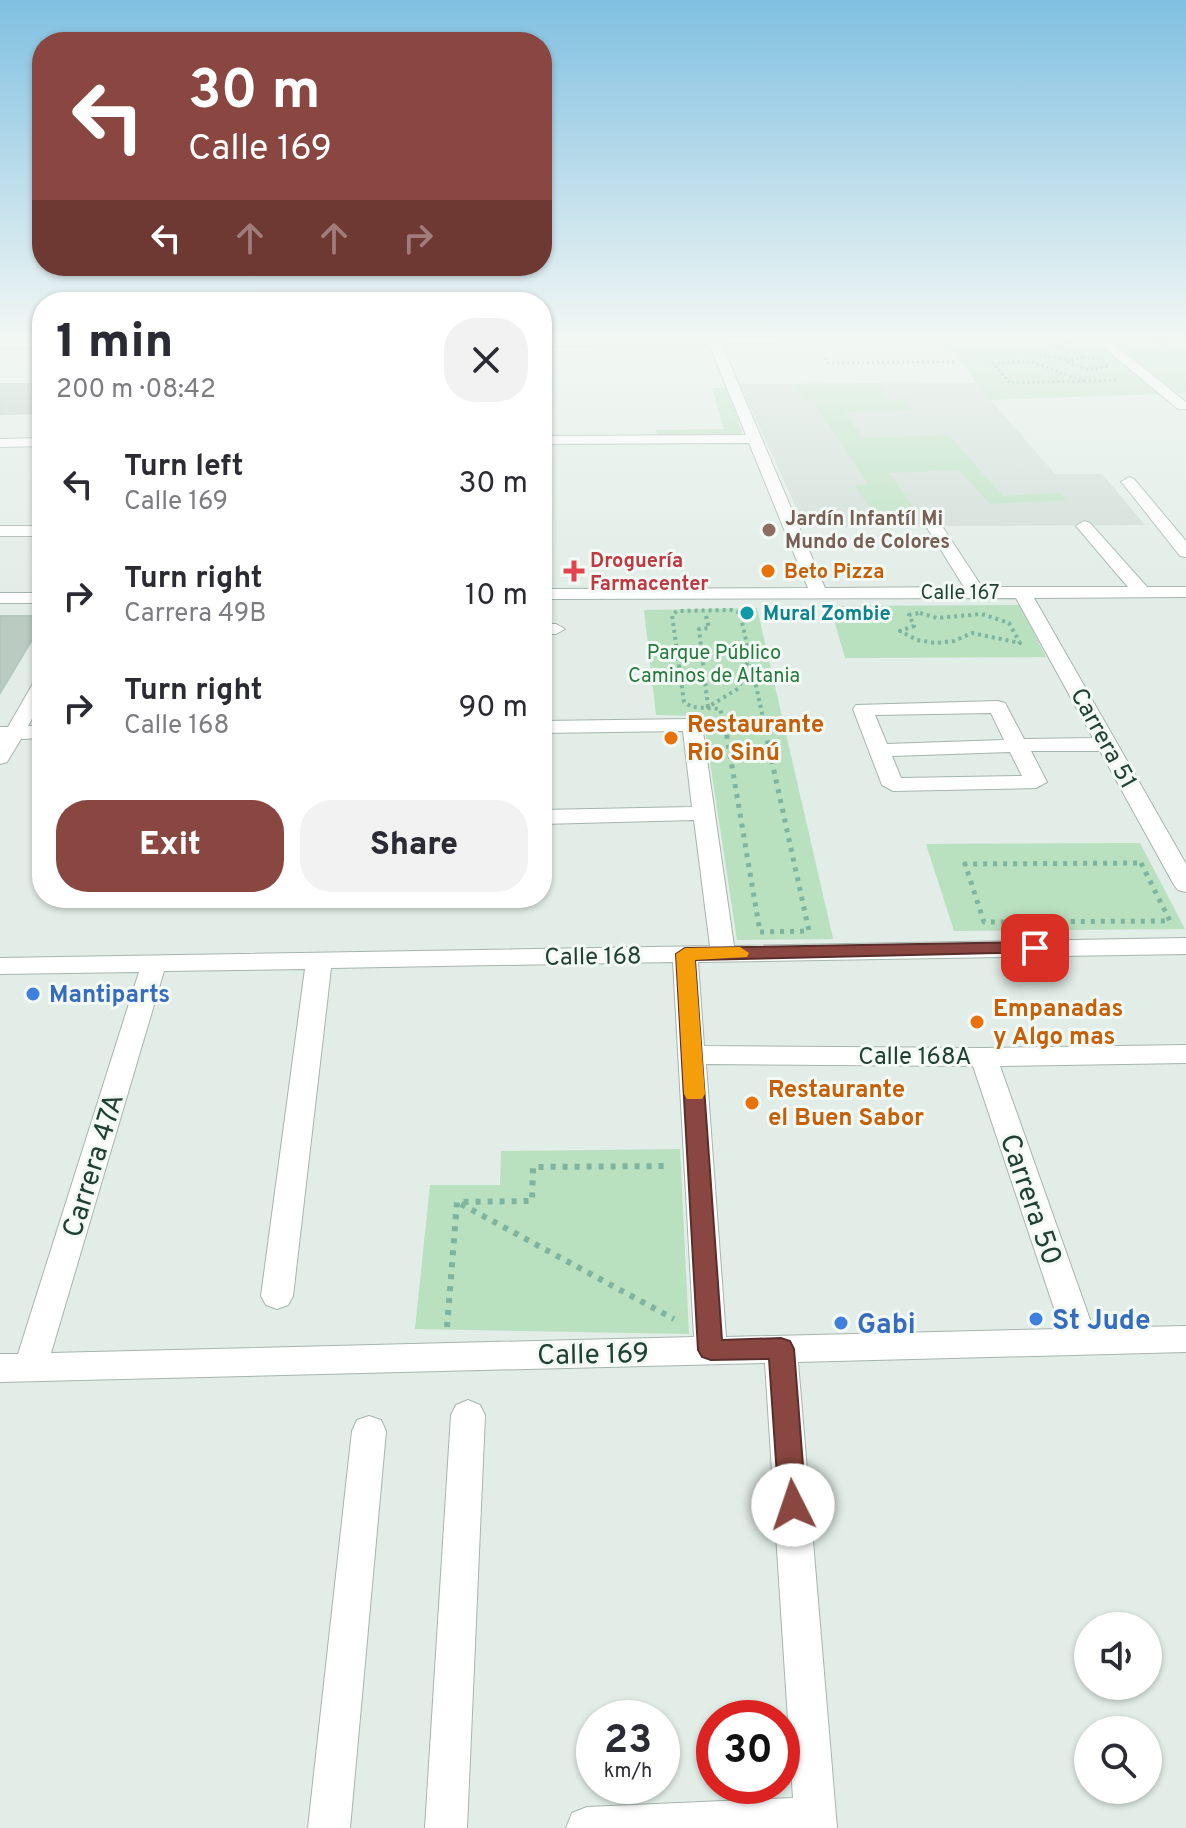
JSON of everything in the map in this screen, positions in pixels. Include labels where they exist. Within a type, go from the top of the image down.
[{"type":"street","points":[[746,421],[818,592]]},
{"type":"street","points":[[552,440],[680,446],[753,439]]},
{"type":"street","points":[[0,443],[32,442]]},
{"type":"street","points":[[1129,482],[1186,552]]},
{"type":"street","points":[[934,526],[976,592]]},
{"type":"street","points":[[1084,526],[1142,592]]},
{"type":"street","points":[[0,531],[32,531]]},
{"type":"street","name":"Carrera 51","points":[[1022,592],[1186,885]]},
{"type":"street","name":"Calle 167","points":[[552,594],[1186,592]]},
{"type":"street","points":[[0,598],[32,598]]},
{"type":"street","points":[[0,758],[7,733],[32,698]]},
{"type":"street","points":[[998,707],[1036,782],[893,785],[879,750],[863,709],[998,707]]},
{"type":"street","points":[[552,727],[692,725],[723,953]]},
{"type":"street","points":[[7,733],[32,732]]},
{"type":"street","points":[[879,750],[1083,743],[1108,745]]},
{"type":"street","points":[[552,817],[704,813]]},
{"type":"street","name":"Calle 168","points":[[0,966],[1186,946]]},
{"type":"street","points":[[685,954],[711,1350]]},
{"type":"street","points":[[277,1296],[319,961]]},
{"type":"street","name":"Carrera 47A","points":[[15,1367],[154,963]]},
{"type":"street","name":"Calle 168A","points":[[692,1055],[983,1057],[1186,1054]]},
{"type":"street","name":"Carrera 50","points":[[983,1057],[1081,1341]]},
{"type":"street","name":"Calle 169","points":[[15,1367],[1186,1339]]},
{"type":"street","points":[[587,1828],[815,1823],[781,1349]]},
{"type":"street","points":[[446,1828],[468,1415]]},
{"type":"street","points":[[329,1828],[369,1431]]},
{"type":"path","points":[[677,611],[704,611],[740,613],[809,931],[760,932],[720,709],[692,707],[684,702],[672,615],[677,611]]},
{"type":"path","points":[[704,611],[709,628],[699,629],[708,707]]},
{"type":"path","points":[[920,613],[937,618],[982,614],[996,618],[1009,623],[1020,643],[1005,637],[972,633],[958,642],[916,642],[900,631],[914,626],[909,615],[920,613]]},
{"type":"path","points":[[708,707],[739,688],[749,657]]},
{"type":"path","points":[[725,725],[764,724]]},
{"type":"path","points":[[1141,863],[1170,921],[984,922],[965,864],[1141,863]]},
{"type":"path","points":[[457,1202],[532,1201],[533,1167],[675,1166]]},
{"type":"path","points":[[457,1202],[685,1325],[669,1325]]},
{"type":"path","points":[[457,1202],[447,1327],[463,1327]]},
{"type":"shaded area","points":[[757,421],[1009,421],[1055,474],[1102,474],[1145,525],[805,527]]},
{"type":"green space","points":[[722,421],[738,421],[743,435],[657,436],[656,430],[724,429]]},
{"type":"green space","points":[[827,421],[851,421],[863,438],[949,435],[1003,496],[1060,493],[1067,500],[990,504],[959,470],[889,473],[915,509],[873,512],[855,486],[868,484]]},
{"type":"green space","points":[[1020,605],[1046,657],[845,658],[830,606]]},
{"type":"green space","name":"Parque Público Caminos de Altania","points":[[757,608],[833,939],[737,940],[703,716],[656,715],[644,610]]},
{"type":"green space","points":[[1140,843],[1185,929],[954,931],[926,844]]},
{"type":"green space","points":[[680,1149],[689,1334],[415,1329],[430,1185],[500,1185],[501,1151]]},
{"type":"building","points":[[0,616],[32,616],[32,640],[0,693]]},
{"type":"slow traffic","points":[[694,1094],[685,954],[740,953]]},
{"type":"place","name":"Jardín Infantíl Mi Mundo de Colores","points":[[769,530]]},
{"type":"place","name":"Droguería Farmacenter","points":[[574,571]]},
{"type":"place","name":"Beto Pizza","points":[[768,571]]},
{"type":"place","name":"Mural Zombie","points":[[747,613]]},
{"type":"place","name":"Restaurante Rio Sinú","points":[[671,738]]},
{"type":"place","name":"Mantiparts","points":[[33,994]]},
{"type":"place","name":"Empanadas y Algo mas","points":[[977,1022]]},
{"type":"place","name":"Restaurante el Buen Sabor","points":[[752,1103]]},
{"type":"place","name":"St Jude","points":[[1036,1319]]},
{"type":"place","name":"Gabi","points":[[841,1323]]},
{"type":"route","points":[[793,1505],[781,1349],[711,1350],[685,954],[1035,948]]}]
